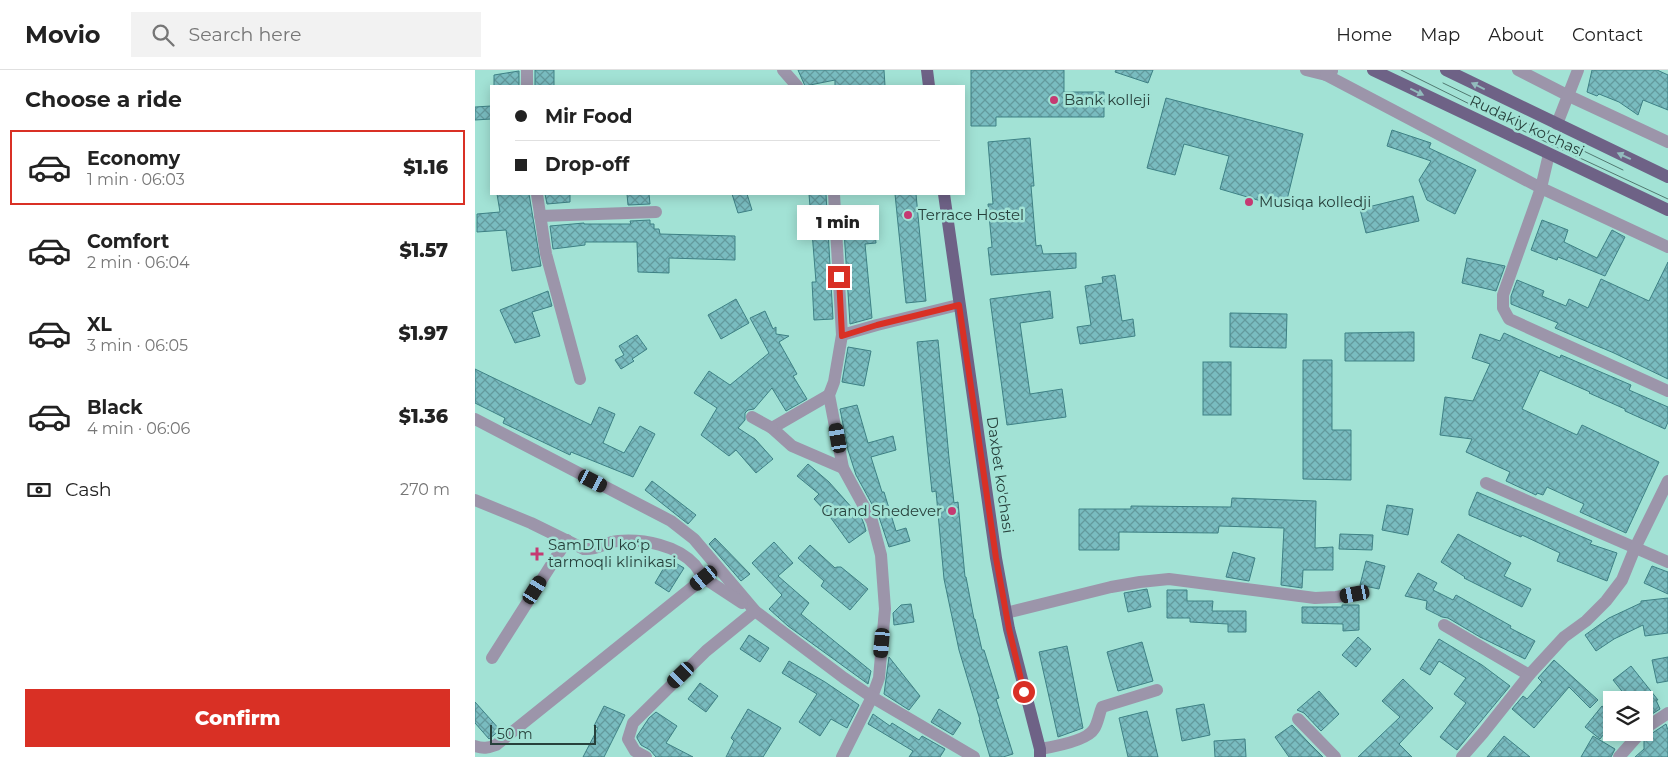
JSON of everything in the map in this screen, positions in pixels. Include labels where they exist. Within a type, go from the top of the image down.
[{"type":"main road","points":[[927,70],[929,85]]},
{"type":"main road","name":"Rudakiy ko'chasi","points":[[1373,70],[1668,210]]},
{"type":"main road","name":"Rudakiy ko'chasi","points":[[1446,70],[1668,177]]},
{"type":"main road","name":"Daxbet ko'chasi","points":[[944,195],[996,558],[1006,613],[1040,753]]},
{"type":"street","points":[[527,70],[527,85]]},
{"type":"street","points":[[783,70],[796,85]]},
{"type":"street","points":[[1306,70],[1329,72],[1541,188],[1668,247]]},
{"type":"street","points":[[1518,70],[1668,142]]},
{"type":"street","points":[[1557,124],[1578,70]]},
{"type":"street","points":[[1549,154],[1541,188],[1503,295],[1503,308],[1509,319],[1668,391]]},
{"type":"street","points":[[537,195],[546,254],[580,379]]},
{"type":"street","points":[[834,195],[842,336],[834,382],[829,395],[843,468],[872,521],[881,555],[885,609],[879,678],[873,697],[842,757]]},
{"type":"street","points":[[540,216],[656,212]]},
{"type":"street","points":[[842,336],[877,325],[959,305]]},
{"type":"street","points":[[772,428],[829,395]]},
{"type":"street","points":[[752,417],[772,428],[792,446],[843,468]]},
{"type":"street","points":[[475,419],[671,521],[694,539],[755,611]]},
{"type":"street","points":[[1462,757],[1529,675],[1564,638],[1586,621],[1606,601],[1622,580],[1635,548],[1668,482]]},
{"type":"street","points":[[1486,483],[1668,562]]},
{"type":"street","points":[[475,500],[531,523],[584,549],[593,550],[616,541],[648,541],[683,555],[695,564],[704,578],[755,611],[844,678],[974,757]]},
{"type":"street","points":[[492,658],[567,540]]},
{"type":"street","points":[[475,746],[488,748],[496,745],[704,578]]},
{"type":"street","points":[[1006,613],[1111,587],[1169,580],[1315,598],[1355,594]]},
{"type":"street","points":[[646,757],[635,751],[629,739],[633,723],[706,651],[755,611]]},
{"type":"street","points":[[1444,625],[1529,675]]},
{"type":"street","points":[[1040,753],[1089,735],[1094,729],[1102,707],[1157,690]]},
{"type":"street","points":[[1653,723],[1668,713]]},
{"type":"street","points":[[1298,719],[1335,757]]},
{"type":"street","points":[[1619,757],[1633,741]]},
{"type":"building","points":[[535,70],[554,70],[554,85],[535,85]]},
{"type":"building","points":[[798,70],[884,70],[885,85],[835,85],[835,80],[805,85]]},
{"type":"building","name":"Bank kolleji","points":[[971,70],[1064,70],[1064,92],[1104,92],[1104,117],[996,117],[996,126],[971,126]]},
{"type":"building","points":[[1116,70],[1153,70],[1148,83],[1115,72]]},
{"type":"building","points":[[1592,70],[1657,70],[1668,75],[1668,110],[1643,100],[1638,115],[1619,102],[1599,94],[1597,96],[1587,92]]},
{"type":"building","points":[[519,71],[519,85],[494,85],[494,75]]},
{"type":"building","points":[[1166,98],[1303,134],[1285,208],[1220,189],[1229,156],[1184,144],[1175,175],[1147,168]]},
{"type":"building","points":[[490,106],[490,119],[475,120],[475,107]]},
{"type":"building","points":[[1392,130],[1431,143],[1429,148],[1476,170],[1455,214],[1427,200],[1419,180],[1431,161],[1387,146]]},
{"type":"building","points":[[1030,138],[1034,186],[1031,186],[1036,246],[1041,245],[1043,254],[1076,253],[1076,268],[991,275],[988,248],[992,247],[988,204],[993,204],[988,142]]},
{"type":"building","points":[[497,195],[529,195],[541,266],[512,271],[506,230],[477,232],[477,214],[500,212]]},
{"type":"building","points":[[545,195],[570,195],[570,202],[547,204]]},
{"type":"building","points":[[627,195],[649,195],[650,204],[628,205]]},
{"type":"building","points":[[732,195],[747,195],[752,210],[738,213]]},
{"type":"building","points":[[809,195],[826,195],[833,319],[814,320],[812,282],[816,282]]},
{"type":"building","points":[[895,195],[916,195],[926,301],[906,303]]},
{"type":"building","points":[[1413,196],[1419,221],[1366,233],[1360,209]]},
{"type":"building","points":[[873,212],[876,243],[865,244],[872,318],[850,324],[843,215]]},
{"type":"building","points":[[650,220],[650,224],[654,224],[654,229],[659,229],[660,234],[735,236],[735,260],[669,258],[669,273],[638,272],[637,242],[585,242],[585,245],[553,249],[550,226],[584,223],[631,224],[630,221]]},
{"type":"building","points":[[1542,220],[1568,230],[1564,242],[1597,258],[1612,230],[1625,237],[1605,276],[1558,257],[1557,260],[1531,250]]},
{"type":"building","points":[[1467,258],[1505,266],[1496,291],[1462,283]]},
{"type":"building","points":[[1668,262],[1668,379],[1555,328],[1558,323],[1511,304],[1511,296],[1517,280],[1544,291],[1542,296],[1566,306],[1569,299],[1588,308],[1601,279],[1649,301]]},
{"type":"building","points":[[1115,275],[1122,321],[1133,319],[1135,336],[1080,344],[1077,327],[1091,325],[1085,286],[1103,283],[1102,277]]},
{"type":"building","points":[[548,291],[552,306],[532,312],[540,336],[515,343],[500,310]]},
{"type":"building","points":[[1050,291],[1053,318],[1020,323],[1030,394],[1062,389],[1066,417],[1007,425],[990,299]]},
{"type":"building","points":[[736,299],[749,323],[721,339],[708,315]]},
{"type":"building","points":[[765,311],[773,329],[776,327],[776,334],[789,336],[779,342],[797,374],[793,376],[807,399],[786,411],[772,388],[754,409],[748,410],[745,413],[745,420],[738,428],[755,439],[773,459],[756,473],[736,450],[729,456],[701,435],[717,408],[694,393],[709,371],[730,385],[769,353],[750,318]]},
{"type":"building","points":[[1230,313],[1287,314],[1286,348],[1230,347]]},
{"type":"building","points":[[1414,332],[1414,361],[1345,361],[1345,333]]},
{"type":"building","points":[[1504,333],[1560,358],[1561,355],[1631,385],[1629,390],[1668,407],[1668,422],[1665,429],[1540,370],[1522,409],[1577,435],[1582,425],[1659,462],[1626,533],[1580,512],[1584,504],[1547,487],[1543,495],[1537,493],[1536,495],[1506,481],[1510,472],[1466,452],[1472,439],[1440,435],[1445,397],[1473,401],[1490,364],[1472,358],[1480,334],[1500,341]]},
{"type":"building","points":[[637,335],[647,349],[632,359],[634,361],[621,369],[615,360],[624,355],[619,346]]},
{"type":"building","points":[[938,340],[954,503],[958,502],[965,577],[982,650],[984,650],[999,698],[996,699],[1013,754],[1003,757],[990,757],[959,650],[944,579],[936,491],[932,492],[917,342]]},
{"type":"building","points":[[848,347],[871,351],[864,386],[842,382]]},
{"type":"building","points":[[1303,360],[1332,360],[1332,430],[1351,430],[1351,480],[1303,479]]},
{"type":"building","points":[[1203,362],[1231,362],[1231,415],[1203,415]]},
{"type":"building","points":[[475,369],[591,425],[599,407],[615,414],[603,443],[624,453],[640,426],[655,434],[633,477],[571,452],[570,455],[503,423],[505,418],[475,403]]},
{"type":"building","points":[[857,405],[868,443],[893,436],[896,450],[871,457],[896,531],[906,528],[910,541],[889,547],[879,517],[856,475],[848,450],[840,409]]},
{"type":"building","points":[[808,464],[829,482],[862,519],[866,531],[849,543],[828,514],[814,499],[819,494],[797,476]]},
{"type":"building","points":[[652,481],[696,515],[688,524],[645,490]]},
{"type":"building","points":[[1477,492],[1592,541],[1590,544],[1617,553],[1607,581],[1557,561],[1560,553],[1522,535],[1521,537],[1469,515]]},
{"type":"building","points":[[1232,498],[1316,501],[1315,548],[1333,547],[1333,570],[1303,570],[1302,588],[1281,585],[1284,528],[1219,526],[1218,533],[1119,532],[1119,550],[1079,550],[1079,509],[1131,509],[1131,506],[1231,507]]},
{"type":"building","points":[[1387,505],[1413,509],[1408,535],[1382,530]]},
{"type":"building","points":[[1340,534],[1373,535],[1372,550],[1339,549]]},
{"type":"building","points":[[1458,534],[1511,563],[1504,576],[1531,589],[1522,607],[1464,578],[1441,562]]},
{"type":"building","points":[[715,538],[750,574],[741,581],[709,544]]},
{"type":"building","points":[[774,542],[793,563],[778,576],[809,603],[801,614],[871,671],[868,684],[788,626],[769,609],[782,595],[752,563]]},
{"type":"building","points":[[810,545],[835,568],[841,567],[868,589],[850,610],[821,586],[824,581],[798,558]]},
{"type":"building","points":[[1233,552],[1255,558],[1249,581],[1226,577]]},
{"type":"building","points":[[669,559],[684,568],[669,592],[655,583]]},
{"type":"building","points":[[1366,561],[1385,566],[1379,589],[1360,585]]},
{"type":"building","points":[[1652,566],[1668,572],[1668,594],[1644,583]]},
{"type":"building","points":[[1418,573],[1437,583],[1433,590],[1453,600],[1456,595],[1535,641],[1525,659],[1480,637],[1448,618],[1426,609],[1427,601],[1405,596]]},
{"type":"building","points":[[1147,589],[1151,607],[1128,612],[1124,593]]},
{"type":"building","points":[[1167,590],[1187,590],[1187,601],[1213,601],[1212,611],[1246,611],[1246,632],[1228,632],[1228,624],[1190,622],[1190,618],[1167,618]]},
{"type":"building","points":[[1668,598],[1668,633],[1645,636],[1643,625],[1614,639],[1596,651],[1585,635],[1609,618],[1641,603],[1641,601]]},
{"type":"building","points":[[911,604],[914,622],[894,625],[893,613],[901,605]]},
{"type":"building","points":[[1342,605],[1359,605],[1359,630],[1343,631],[1343,624],[1302,623],[1302,607],[1342,607]]},
{"type":"building","points":[[749,635],[769,648],[760,662],[740,649]]},
{"type":"building","points":[[1358,637],[1371,649],[1356,667],[1342,655]]},
{"type":"building","points":[[1439,639],[1482,665],[1510,686],[1457,750],[1440,737],[1466,703],[1454,694],[1466,678],[1439,661],[1430,675],[1420,669]]},
{"type":"building","points":[[1142,642],[1153,681],[1118,691],[1107,652]]},
{"type":"building","points":[[1067,646],[1083,728],[1058,737],[1039,652]]},
{"type":"building","points":[[889,657],[920,696],[909,710],[884,694]]},
{"type":"building","points":[[1668,657],[1668,681],[1657,683],[1652,660]]},
{"type":"building","points":[[1554,660],[1598,700],[1590,708],[1569,687],[1534,728],[1512,709],[1523,696],[1527,699],[1542,682],[1538,678]]},
{"type":"building","points":[[789,661],[859,705],[847,728],[831,719],[820,736],[799,722],[817,694],[782,673]]},
{"type":"building","points":[[1631,666],[1651,691],[1622,691],[1613,680]]},
{"type":"building","points":[[1403,679],[1433,708],[1399,744],[1412,757],[1358,757],[1400,717],[1382,701]]},
{"type":"building","points":[[700,683],[718,696],[706,712],[688,699]]},
{"type":"building","points":[[1319,691],[1339,714],[1321,731],[1304,713],[1297,710]]},
{"type":"building","points":[[1653,694],[1658,700],[1656,700],[1660,709],[1653,713]]},
{"type":"building","points":[[475,702],[500,730],[489,739],[475,723]]},
{"type":"building","points":[[1204,704],[1210,735],[1182,741],[1176,709]]},
{"type":"building","points":[[604,706],[625,715],[604,757],[583,757],[598,728],[594,726]]},
{"type":"building","points":[[1603,707],[1603,735],[1600,739],[1585,727]]},
{"type":"building","points":[[748,709],[781,728],[763,757],[726,757],[734,741],[731,738]]},
{"type":"building","points":[[939,709],[961,723],[953,735],[931,722]]},
{"type":"building","points":[[1147,711],[1158,757],[1128,757],[1119,718]]},
{"type":"building","points":[[656,712],[677,726],[666,743],[693,757],[656,757],[650,750],[641,745],[637,736],[649,718]]},
{"type":"building","points":[[873,714],[890,726],[892,723],[919,740],[922,736],[945,749],[940,757],[909,757],[913,751],[868,724]]},
{"type":"building","points":[[1666,724],[1668,730],[1668,757],[1635,757],[1644,749],[1644,741],[1653,741],[1653,733]]},
{"type":"building","points":[[1292,725],[1323,757],[1289,757],[1275,737]]},
{"type":"building","points":[[1504,736],[1530,757],[1487,757]]},
{"type":"building","points":[[1593,736],[1615,749],[1611,757],[1581,757]]},
{"type":"building","points":[[1245,739],[1246,757],[1215,757],[1214,741]]},
{"type":"tram line","points":[[1401,70],[1552,145],[1668,199]]},
{"type":"tram line","points":[[1443,83],[1623,170]]},
{"type":"place","name":"Bank kolleji","points":[[1054,100]]},
{"type":"place","name":"Musiqa kolledji","points":[[1249,202]]},
{"type":"place","name":"Terrace Hostel","points":[[908,215]]},
{"type":"place","name":"Grand Shedever","points":[[952,511]]},
{"type":"place","name":"SamDTU ko‘p tarmoqli klinikasi","points":[[537,554]]},
{"type":"route","points":[[839,277],[842,336],[877,325],[959,305],[996,558],[1009,629],[1024,692]]}]
